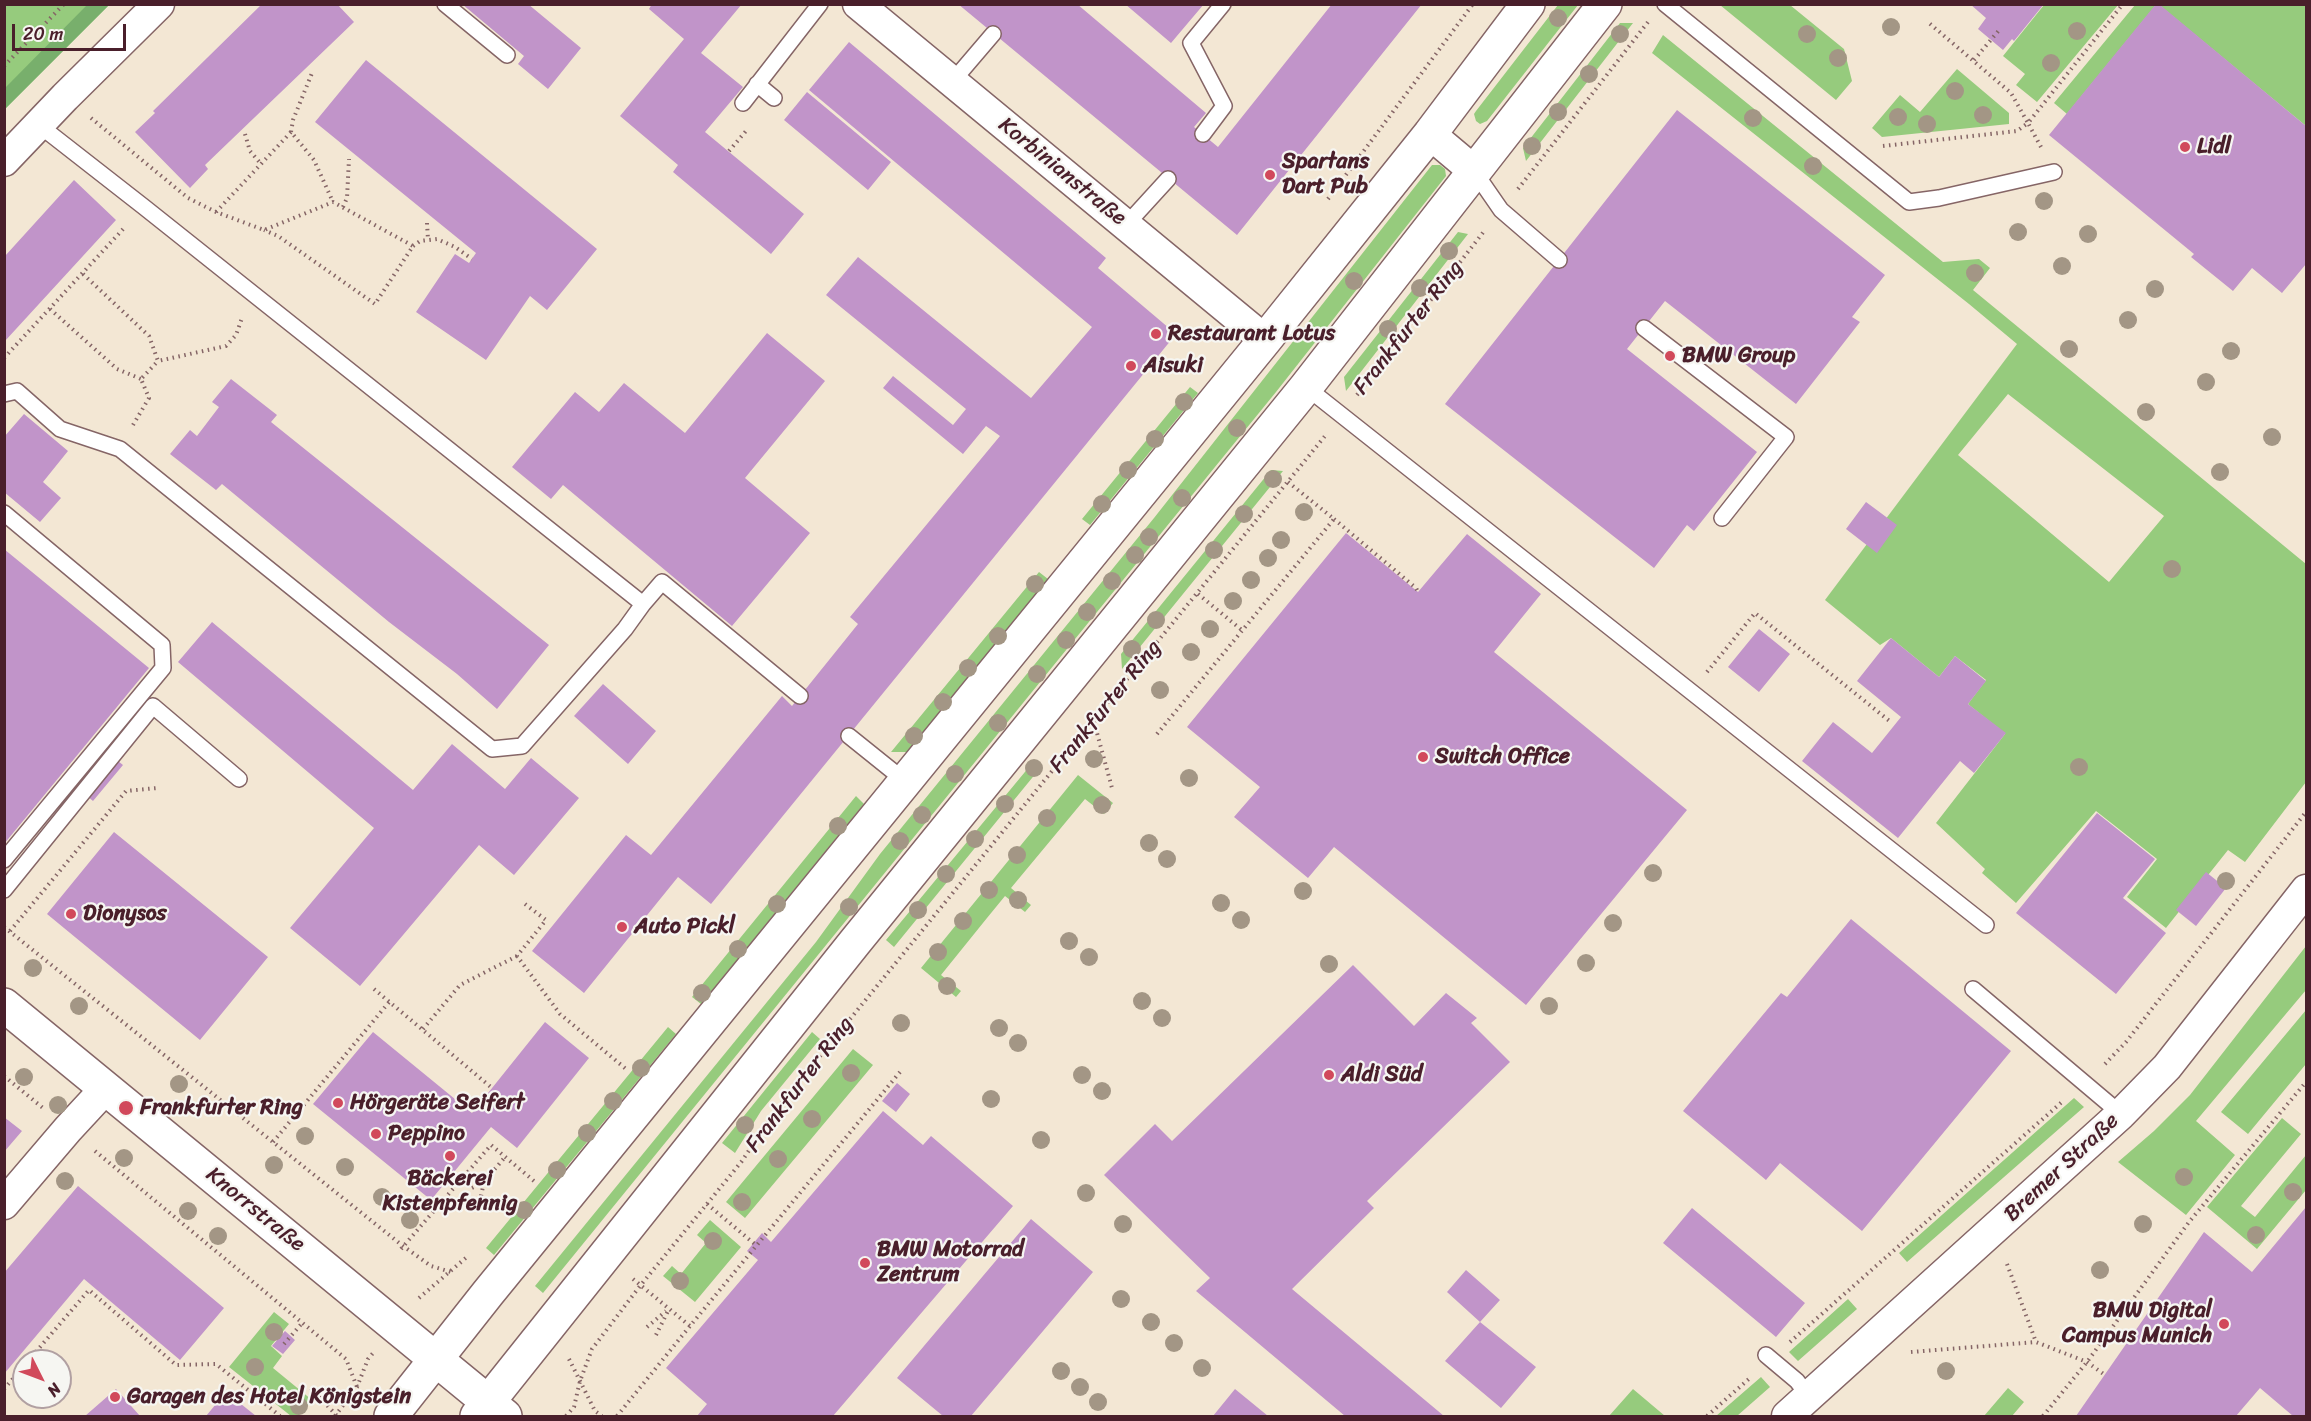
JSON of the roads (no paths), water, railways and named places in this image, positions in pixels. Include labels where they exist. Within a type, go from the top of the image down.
[{"type":"main road","points":[[391,1416],[1265,340],[1430,134],[1528,4]]},
{"type":"main road","name":"Frankfurter Ring","points":[[490,1412],[540,1334],[1306,387],[1605,4]]},
{"type":"main road","name":"Knorrstraße","points":[[4,1005],[436,1359],[490,1412]]},
{"type":"street","points":[[4,161],[159,4]]},
{"type":"street","name":"Korbinianstraße","points":[[858,4],[1265,340]]},
{"type":"street","points":[[1430,134],[1474,171]]},
{"type":"street","name":"Bremer Straße","points":[[1787,1416],[2121,1114],[2167,1067],[2307,891]]},
{"type":"street","points":[[4,1204],[106,1088]]},
{"type":"lane","points":[[445,4],[507,55]]},
{"type":"lane","points":[[743,103],[820,4]]},
{"type":"lane","points":[[1203,134],[1224,106],[1191,43],[1223,4]]},
{"type":"lane","points":[[1659,9],[1909,202],[1939,198],[2054,172]]},
{"type":"lane","points":[[952,82],[993,33]]},
{"type":"lane","points":[[757,84],[774,98]]},
{"type":"lane","points":[[39,125],[643,604]]},
{"type":"lane","points":[[1474,171],[1501,210],[1559,260]]},
{"type":"lane","points":[[1126,225],[1168,179]]},
{"type":"lane","points":[[1644,328],[1786,437],[1722,518]]},
{"type":"lane","points":[[1306,387],[1986,925]]},
{"type":"lane","points":[[4,393],[17,391],[60,429],[120,449],[492,749],[522,746],[625,629],[662,582],[800,696]]},
{"type":"lane","points":[[4,513],[162,645],[163,668],[4,860]]},
{"type":"lane","points":[[4,890],[153,706],[240,779]]},
{"type":"lane","points":[[849,736],[905,782]]},
{"type":"lane","points":[[1973,989],[2121,1114]]},
{"type":"lane","points":[[1769,1357],[1797,1381],[1809,1397]]},
{"type":"place","name":"Lidl","points":[[2185,147]]},
{"type":"place","name":"Spartans Dart Pub","points":[[1270,175]]},
{"type":"place","name":"Restaurant Lotus","points":[[1156,334]]},
{"type":"place","name":"BMW Group","points":[[1670,356]]},
{"type":"place","name":"Aisuki","points":[[1131,366]]},
{"type":"place","name":"Switch Office","points":[[1423,757]]},
{"type":"place","name":"Dionysos","points":[[71,914]]},
{"type":"place","name":"Auto Pickl","points":[[622,927]]},
{"type":"place","name":"Aldi Süd","points":[[1329,1075]]},
{"type":"place","name":"Hörgeräte Seifert","points":[[338,1103]]},
{"type":"place","name":"Frankfurter Ring","points":[[126,1108]]},
{"type":"place","name":"Peppino","points":[[376,1134]]},
{"type":"place","name":"Bäckerei Kistenpfennig","points":[[450,1156]]},
{"type":"place","name":"BMW Motorrad Zentrum","points":[[865,1263]]},
{"type":"place","name":"BMW Digital Campus Munich","points":[[2224,1324]]},
{"type":"place","name":"Garagen des Hotel Königstein","points":[[115,1397]]}]
